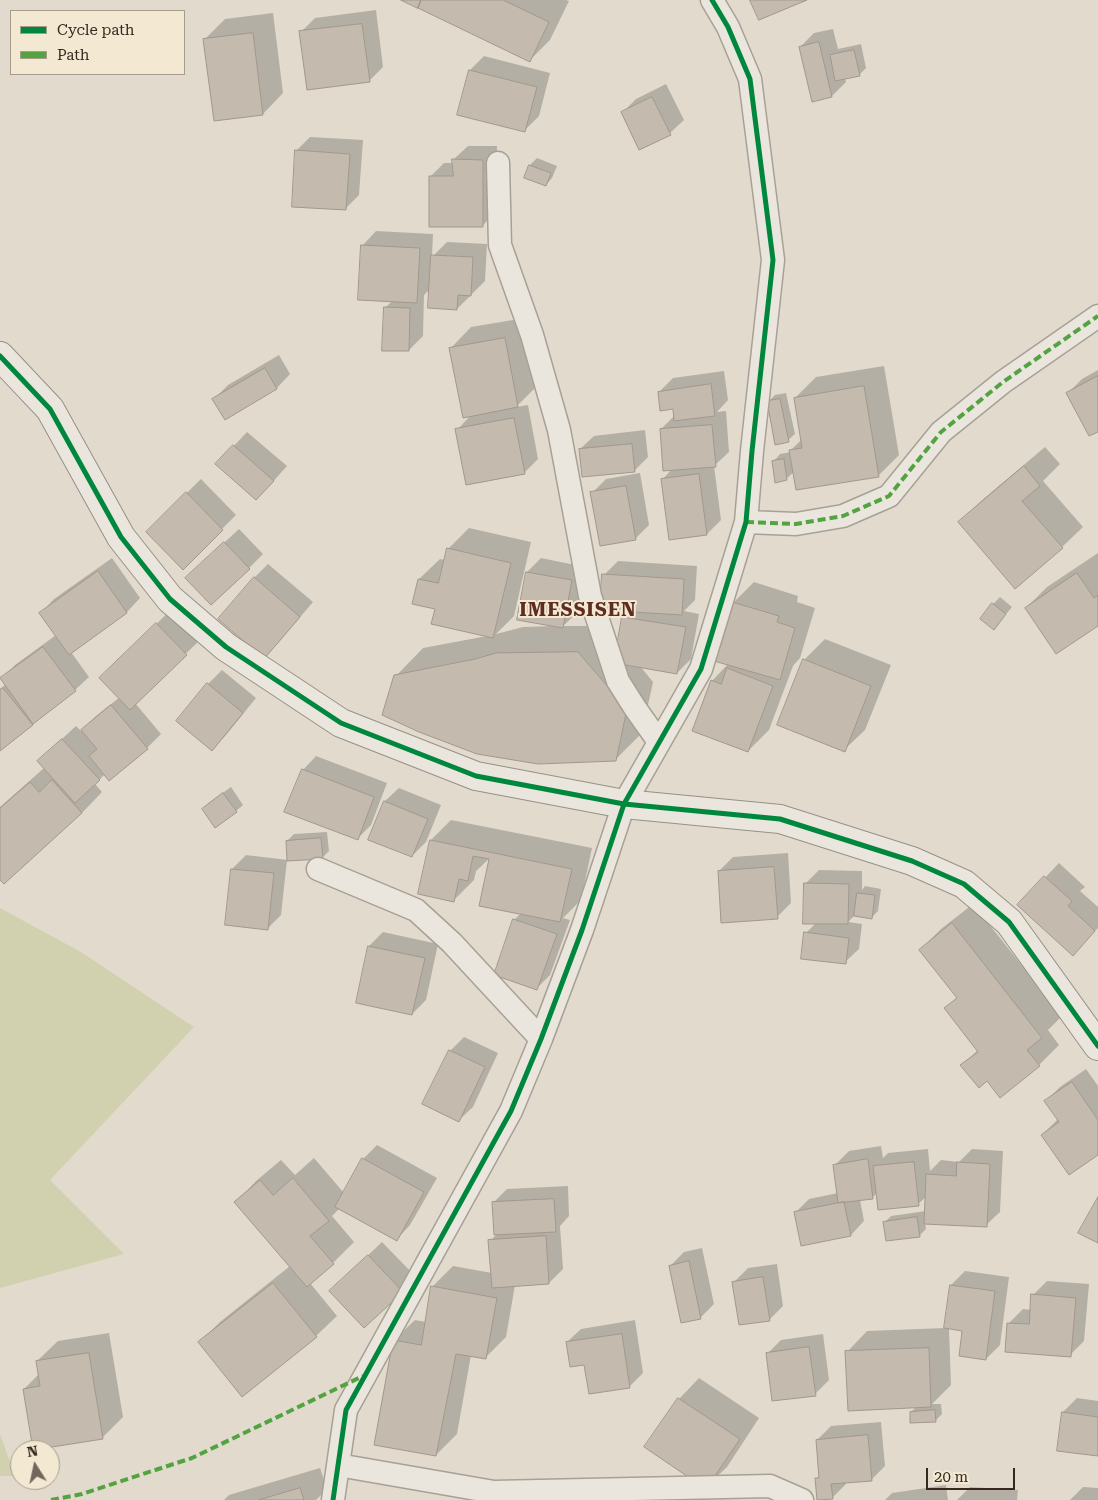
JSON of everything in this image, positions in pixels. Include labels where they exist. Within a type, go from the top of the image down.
[{"type":"street","points":[[332,1500],[346,1410],[511,1111],[541,1039],[582,930],[624,804],[701,669],[746,522],[773,260],[750,79],[728,27],[712,0]]},
{"type":"street","points":[[498,163],[500,245],[532,335],[559,430],[590,596],[618,681],[660,742]]},
{"type":"street","points":[[746,522],[796,524],[843,516],[890,496],[941,432],[1003,382],[1098,316]]},
{"type":"street","points":[[0,356],[50,409],[121,537],[170,599],[226,647],[341,723],[476,776],[624,804],[780,819],[912,861],[964,884],[1009,922],[1098,1046]]},
{"type":"street","points":[[318,869],[416,910],[452,943],[541,1039]]},
{"type":"street","points":[[338,1465],[494,1492],[770,1486],[802,1500]]},
{"type":"green space","points":[[0,908],[81,952],[194,1027],[50,1180],[124,1254],[0,1288]]},
{"type":"green space","points":[[0,1434],[10,1462],[10,1476],[0,1476]]},
{"type":"building","points":[[401,0],[421,0],[418,8]]},
{"type":"building","points":[[421,0],[503,0],[549,22],[530,62],[418,8]]},
{"type":"building","points":[[750,0],[807,0],[759,20]]},
{"type":"building","points":[[362,24],[370,82],[307,90],[299,31]]},
{"type":"building","points":[[253,33],[263,115],[214,121],[203,39]]},
{"type":"building","points":[[819,42],[832,97],[812,102],[799,47]]},
{"type":"building","points":[[854,50],[860,76],[835,81],[830,55]]},
{"type":"building","points":[[469,70],[537,87],[525,132],[457,115]]},
{"type":"building","points":[[652,97],[671,135],[639,150],[621,112]]},
{"type":"building","points":[[295,150],[350,154],[346,210],[292,207]]},
{"type":"building","points":[[452,159],[483,160],[483,227],[429,227],[429,176],[453,176]]},
{"type":"building","points":[[529,165],[551,173],[546,186],[524,178]]},
{"type":"building","points":[[361,245],[420,248],[417,303],[358,300]]},
{"type":"building","points":[[431,255],[473,257],[471,296],[458,295],[457,310],[428,308]]},
{"type":"building","points":[[384,307],[410,308],[409,351],[382,351]]},
{"type":"building","points":[[505,338],[518,407],[463,418],[449,348]]},
{"type":"building","points":[[265,368],[277,389],[225,420],[212,399]]},
{"type":"building","points":[[1098,376],[1098,432],[1089,436],[1066,393]]},
{"type":"building","points":[[711,384],[715,416],[674,421],[673,409],[660,411],[658,392]]},
{"type":"building","points":[[864,386],[879,477],[796,490],[789,450],[802,448],[794,398]]},
{"type":"building","points":[[780,399],[789,442],[775,445],[767,401]]},
{"type":"building","points":[[514,418],[525,474],[466,485],[455,429]]},
{"type":"building","points":[[712,425],[716,467],[663,471],[660,429]]},
{"type":"building","points":[[632,444],[635,472],[582,477],[579,449]]},
{"type":"building","points":[[233,445],[274,481],[256,500],[215,464]]},
{"type":"building","points":[[784,459],[787,480],[775,483],[772,461]]},
{"type":"building","points":[[1024,466],[1040,486],[1022,501],[1063,548],[1015,589],[958,522]]},
{"type":"building","points":[[699,474],[707,535],[669,540],[661,479]]},
{"type":"building","points":[[626,486],[636,540],[600,546],[590,492]]},
{"type":"building","points":[[186,492],[223,530],[183,570],[146,532]]},
{"type":"building","points":[[224,542],[250,569],[211,605],[185,578]]},
{"type":"building","points":[[447,548],[511,563],[493,638],[431,624],[435,609],[412,604],[418,579],[438,583]]},
{"type":"building","points":[[98,571],[127,613],[69,655],[39,613]]},
{"type":"building","points":[[526,572],[572,580],[563,628],[517,620]]},
{"type":"building","points":[[1077,573],[1094,598],[1098,595],[1098,626],[1056,654],[1025,608]]},
{"type":"building","points":[[602,574],[684,579],[682,615],[600,610]]},
{"type":"building","points":[[254,577],[300,617],[264,659],[218,619]]},
{"type":"building","points":[[732,602],[779,616],[777,622],[795,628],[780,680],[714,661]]},
{"type":"building","points":[[992,603],[1006,614],[994,630],[980,619]]},
{"type":"building","points":[[622,617],[686,627],[677,674],[614,663]]},
{"type":"building","points":[[156,623],[187,655],[130,710],[99,678]]},
{"type":"building","points":[[43,647],[76,691],[33,724],[0,678]]},
{"type":"building","points":[[578,652],[627,709],[616,761],[538,764],[477,754],[419,732],[382,715],[394,675],[496,653]]},
{"type":"building","points":[[803,659],[871,686],[845,752],[777,725]]},
{"type":"building","points":[[727,668],[773,686],[748,752],[692,731],[711,680],[721,684]]},
{"type":"building","points":[[207,683],[243,713],[212,751],[176,721]]},
{"type":"building","points":[[3,688],[33,725],[0,751],[0,690]]},
{"type":"building","points":[[111,705],[148,749],[109,781],[89,756],[97,749],[81,730]]},
{"type":"building","points":[[62,739],[100,780],[75,803],[37,761]]},
{"type":"building","points":[[302,769],[374,797],[358,840],[284,812]]},
{"type":"building","points":[[52,780],[82,813],[4,884],[0,880],[0,808],[30,782],[39,792]]},
{"type":"building","points":[[223,793],[237,812],[215,828],[202,809]]},
{"type":"building","points":[[384,801],[428,819],[412,857],[368,840]]},
{"type":"building","points":[[321,838],[323,859],[287,861],[286,841]]},
{"type":"building","points":[[430,840],[572,869],[560,922],[479,906],[489,859],[473,856],[468,881],[459,879],[454,902],[418,894]]},
{"type":"building","points":[[774,867],[778,919],[721,923],[718,871]]},
{"type":"building","points":[[231,869],[274,873],[268,930],[225,925]]},
{"type":"building","points":[[1044,876],[1072,901],[1068,906],[1095,931],[1073,956],[1017,905]]},
{"type":"building","points":[[804,883],[849,884],[848,924],[803,924]]},
{"type":"building","points":[[857,893],[875,895],[872,919],[854,916]]},
{"type":"building","points":[[513,919],[557,934],[537,990],[494,975]]},
{"type":"building","points":[[952,923],[1042,1038],[1027,1050],[1040,1066],[1000,1098],[987,1081],[979,1088],[960,1065],[978,1052],[944,1008],[957,998],[919,950]]},
{"type":"building","points":[[804,932],[849,938],[846,964],[801,959]]},
{"type":"building","points":[[368,946],[425,958],[412,1015],[356,1003]]},
{"type":"building","points":[[449,1050],[485,1067],[459,1122],[422,1104]]},
{"type":"building","points":[[1072,1082],[1098,1120],[1098,1155],[1069,1175],[1041,1135],[1059,1122],[1044,1101]]},
{"type":"building","points":[[362,1158],[424,1192],[397,1241],[335,1207]]},
{"type":"building","points":[[868,1159],[873,1199],[838,1203],[833,1165]]},
{"type":"building","points":[[914,1162],[919,1206],[878,1210],[873,1166]]},
{"type":"building","points":[[957,1162],[990,1164],[987,1227],[924,1224],[926,1174],[956,1176]]},
{"type":"building","points":[[293,1178],[329,1221],[310,1236],[334,1264],[307,1287],[234,1202],[260,1180],[273,1195]]},
{"type":"building","points":[[1098,1197],[1098,1243],[1078,1233]]},
{"type":"building","points":[[554,1199],[556,1232],[494,1235],[492,1202]]},
{"type":"building","points":[[844,1202],[851,1236],[801,1246],[794,1212]]},
{"type":"building","points":[[917,1217],[920,1237],[886,1241],[883,1222]]},
{"type":"building","points":[[546,1236],[549,1284],[492,1288],[488,1240]]},
{"type":"building","points":[[368,1255],[403,1292],[364,1328],[329,1291]]},
{"type":"building","points":[[689,1261],[701,1319],[681,1323],[669,1266]]},
{"type":"building","points":[[763,1277],[770,1321],[739,1325],[732,1282]]},
{"type":"building","points":[[273,1283],[317,1337],[242,1397],[198,1342]]},
{"type":"building","points":[[950,1285],[995,1291],[986,1360],[959,1356],[962,1331],[944,1328]]},
{"type":"building","points":[[431,1286],[497,1298],[486,1359],[456,1354],[436,1456],[374,1445],[393,1340],[421,1345]]},
{"type":"building","points":[[1031,1294],[1076,1298],[1071,1357],[1005,1352],[1007,1323],[1029,1324]]},
{"type":"building","points":[[622,1334],[630,1388],[589,1394],[584,1365],[570,1367],[566,1342]]},
{"type":"building","points":[[809,1347],[816,1396],[772,1401],[766,1353]]},
{"type":"building","points":[[929,1348],[931,1407],[848,1411],[845,1351]]},
{"type":"building","points":[[89,1353],[103,1439],[60,1446],[60,1440],[31,1440],[23,1389],[40,1386],[36,1361]]},
{"type":"building","points":[[678,1398],[740,1439],[706,1489],[644,1447]]},
{"type":"building","points":[[935,1410],[936,1422],[910,1423],[910,1412]]},
{"type":"building","points":[[1062,1412],[1098,1417],[1098,1456],[1057,1451]]},
{"type":"building","points":[[868,1435],[872,1481],[831,1484],[833,1499],[817,1500],[815,1478],[819,1478],[816,1440]]},
{"type":"building","points":[[300,1488],[304,1500],[259,1500]]},
{"type":"marked path","points":[[746,522],[796,524],[843,516],[889,496],[941,432],[1003,382],[1098,316]]},
{"type":"marked path","points":[[51,1500],[82,1494],[192,1458],[363,1376]]},
{"type":"cycle path","points":[[333,1500],[346,1410],[511,1111],[541,1039],[582,930],[624,804],[701,669],[746,522],[773,260],[750,79],[728,27],[712,0]]},
{"type":"cycle path","points":[[0,356],[50,409],[121,537],[170,599],[226,647],[341,723],[476,776],[624,804],[780,819],[912,861],[964,884],[1009,922],[1098,1046]]},
{"type":"district","name":"IMESSISEN","points":[[578,610]]}]
